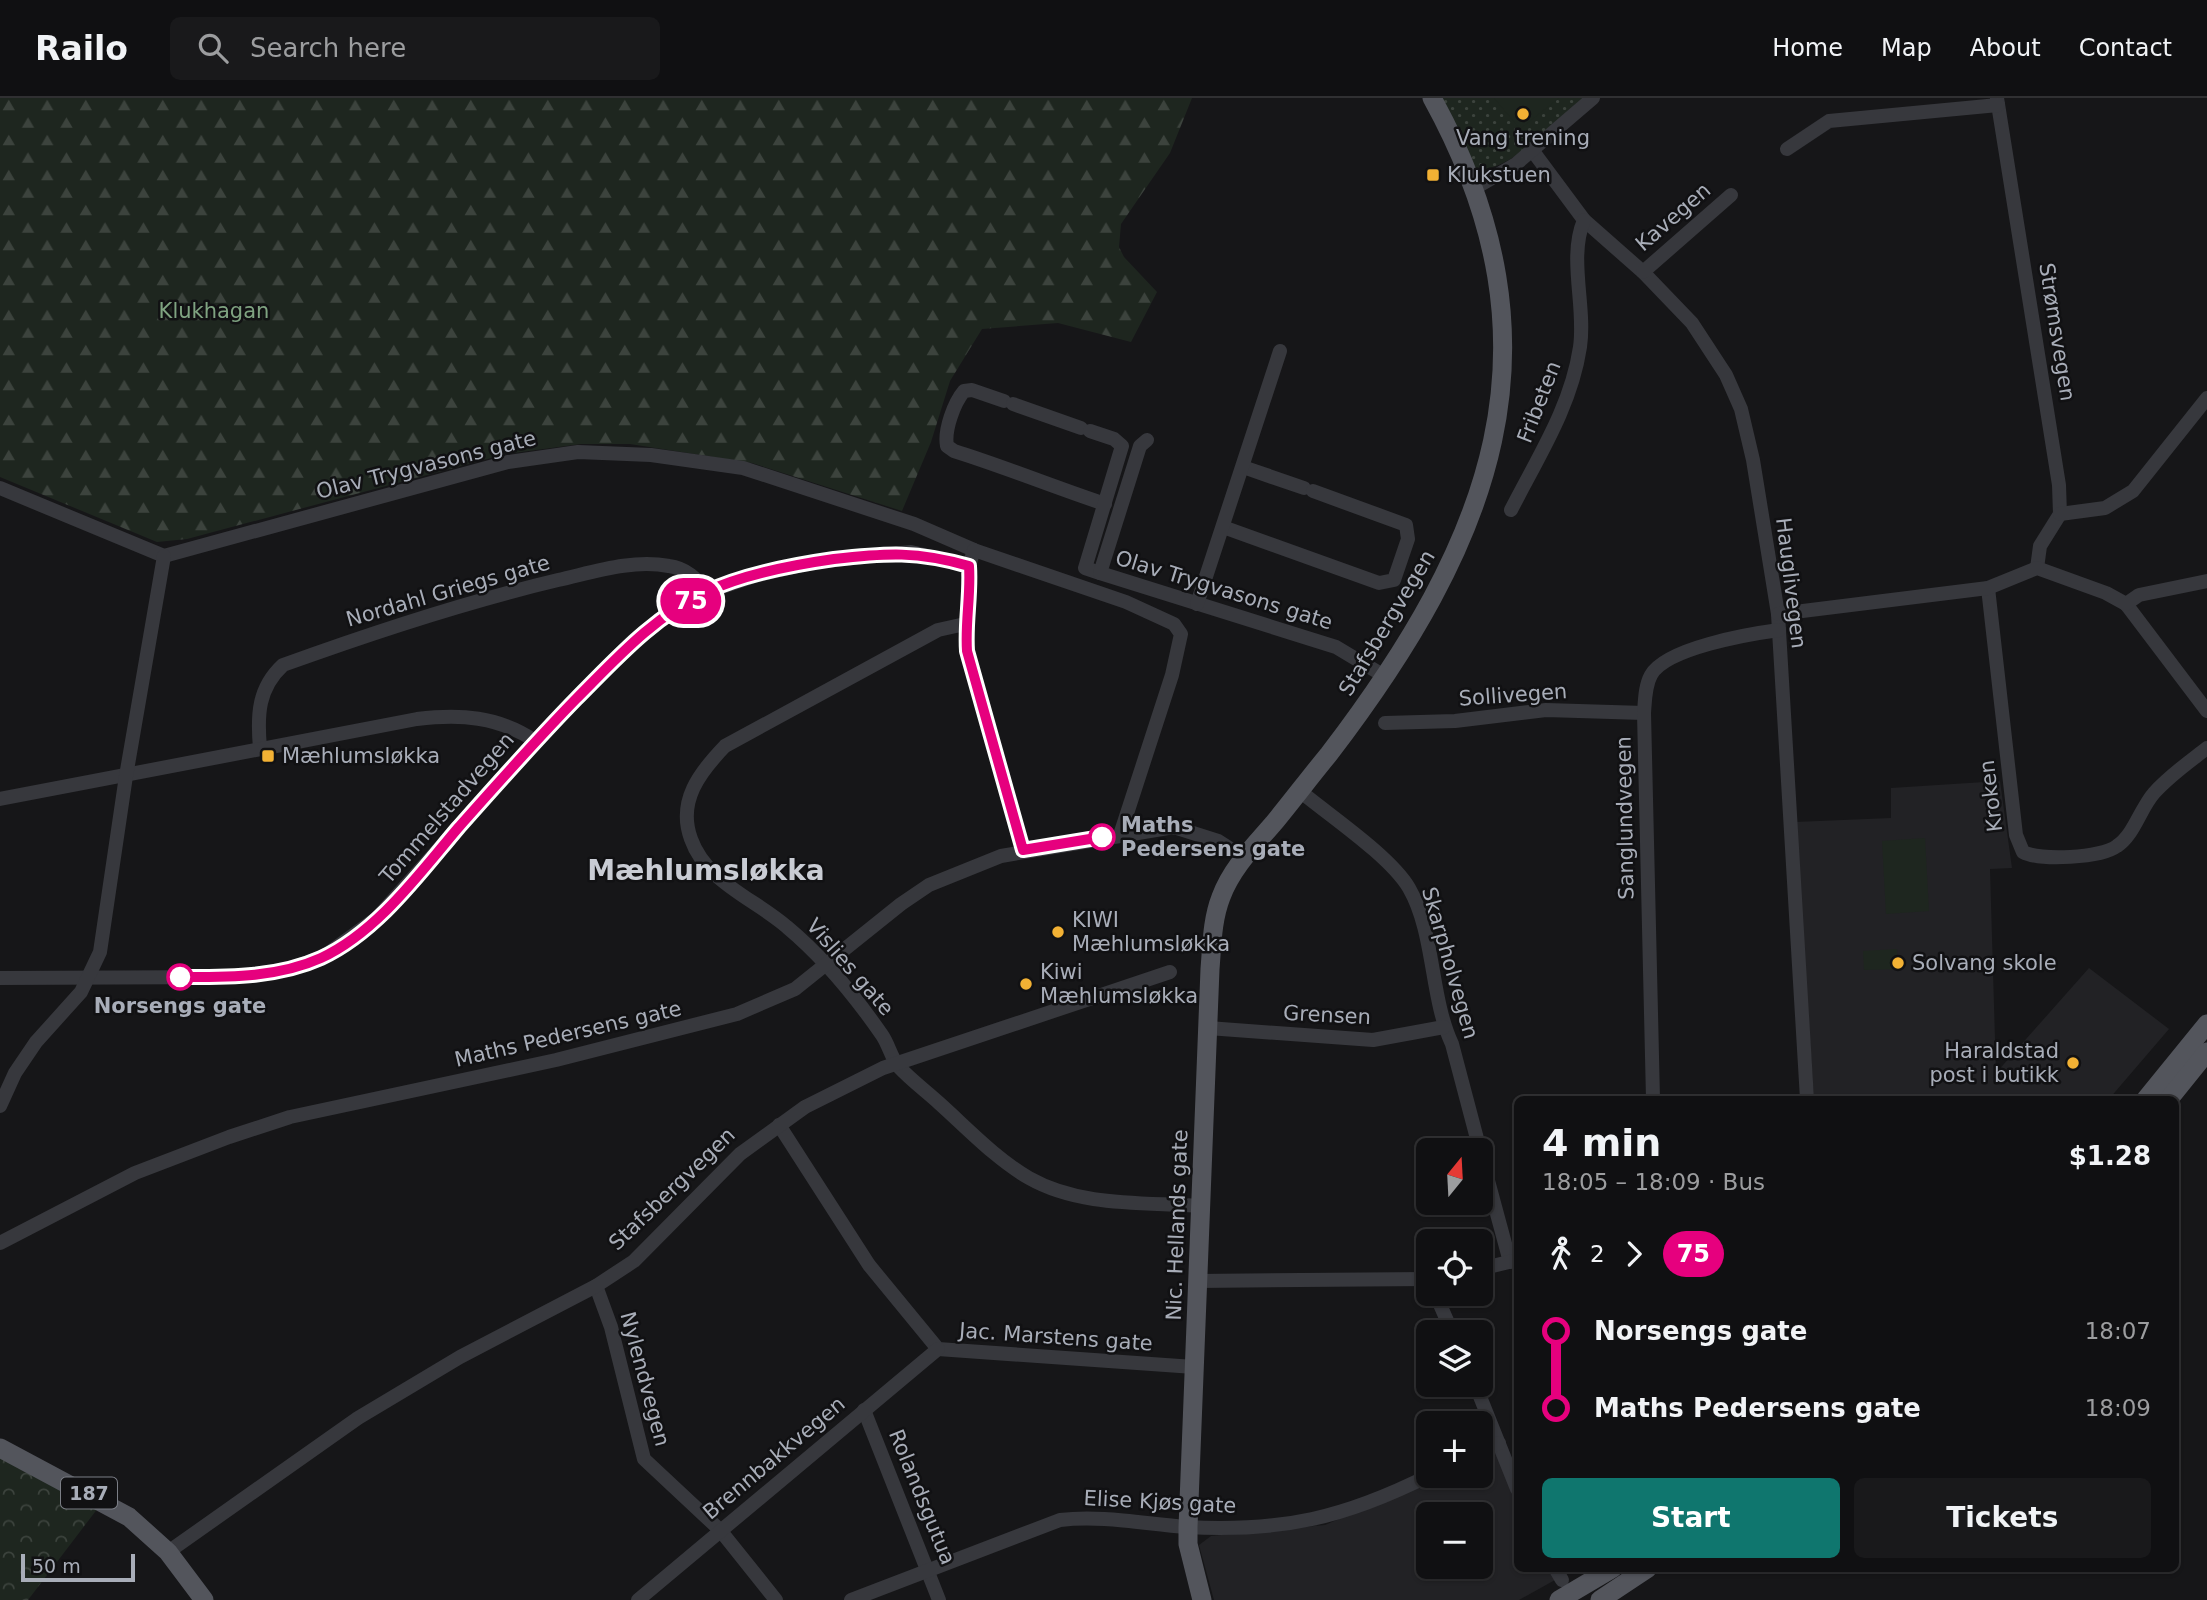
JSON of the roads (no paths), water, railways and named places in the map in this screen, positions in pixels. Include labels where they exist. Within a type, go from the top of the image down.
[{"type":"main road","name":"Stafsbergvegen","points":[[1243,857],[1300,791],[1386,677],[1454,556],[1482,483],[1496,423],[1504,349],[1503,318],[1495,257],[1475,188],[1433,98]]},
{"type":"main road","name":"Nic. Hellands gate","points":[[1202,1600],[1190,1551],[1188,1527],[1208,1028],[1216,913],[1228,881],[1243,857]]},
{"type":"main road","points":[[2148,1096],[2207,1024]]},
{"type":"main road","points":[[2171,1096],[2207,1052]]},
{"type":"main road","name":"187","points":[[0,1448],[129,1517],[168,1552],[204,1600]]},
{"type":"main road","points":[[1559,1600],[1606,1572]]},
{"type":"main road","points":[[1600,1600],[1642,1572]]},
{"type":"street","points":[[1475,188],[1501,175],[1593,98]]},
{"type":"street","points":[[1787,149],[1829,121],[1998,102]]},
{"type":"street","name":"Strømsvegen","points":[[1998,102],[2051,426],[2060,514]]},
{"type":"street","name":"Hauglivegen","points":[[1532,150],[1584,220],[1643,272],[1692,323],[1736,395],[1753,460],[1778,614],[1807,1096]]},
{"type":"street","name":"Kavegen","points":[[1643,272],[1731,195]]},
{"type":"street","name":"Fribeten","points":[[1511,510],[1540,457],[1575,376],[1581,345],[1577,236],[1584,220]]},
{"type":"street","points":[[1197,604],[1280,351]]},
{"type":"street","points":[[1100,573],[1085,568],[1105,504],[1122,446],[1114,439],[972,390],[964,391],[958,397],[946,437],[947,446],[954,451],[1105,504]]},
{"type":"street","points":[[2037,568],[2040,546],[2060,514],[2105,508],[2133,491],[2207,398]]},
{"type":"street","name":"Olav Trygvasons gate","points":[[1147,440],[1140,446],[1100,573],[1336,647],[1386,677]]},
{"type":"street","name":"Olav Trygvasons gate","points":[[164,556],[508,462],[578,452],[651,455],[743,468],[922,527],[974,550],[1126,602],[1174,624],[1181,634],[1172,676],[1120,835]]},
{"type":"street","points":[[1223,527],[1379,583],[1394,580],[1408,539],[1406,525],[1243,467]]},
{"type":"street","points":[[0,488],[164,556],[126,776],[100,952],[89,978],[36,1042],[15,1073],[0,1106]]},
{"type":"street","points":[[974,550],[969,566],[971,592],[965,624],[967,651],[978,699],[1023,850]]},
{"type":"street","name":"Tommelstadvegen","points":[[0,978],[232,977],[285,970],[323,957],[377,918],[535,741],[634,640],[670,612],[707,592],[754,576],[815,562],[911,552],[969,566]]},
{"type":"street","name":"Nordahl Griegs gate","points":[[260,748],[258,706],[270,677],[283,665],[386,628],[515,590],[617,566],[670,566],[697,578],[707,592]]},
{"type":"street","points":[[1778,614],[1989,588],[2037,568],[2093,587],[2126,604],[2207,711]]},
{"type":"street","points":[[2126,604],[2139,596],[2207,581]]},
{"type":"street","name":"Kroken","points":[[1989,588],[2016,835],[2023,852],[2036,857],[2057,857],[2108,851],[2120,845],[2154,793],[2207,748]]},
{"type":"street","name":"Vislies gate","points":[[965,624],[939,630],[737,738],[706,765],[694,785],[687,806],[686,823],[696,854],[724,881],[786,926],[825,965],[884,1037],[897,1066],[1029,1178],[1093,1200],[1200,1206]]},
{"type":"street","name":"Sanglundvegen","points":[[1653,1096],[1644,713],[1650,677],[1659,666],[1696,648],[1779,630]]},
{"type":"street","name":"Sollivegen","points":[[1385,723],[1455,721],[1546,710],[1644,713]]},
{"type":"street","points":[[0,799],[260,748],[452,715],[477,716],[501,724],[535,741]]},
{"type":"street","name":"Skarpholvegen","points":[[1300,791],[1391,867],[1409,888],[1435,977],[1444,1027],[1452,1044],[1477,1138]]},
{"type":"street","name":"Maths Pedersens gate","points":[[0,1243],[135,1174],[229,1137],[341,1105],[556,1060],[737,1014],[795,989],[929,885],[962,869],[1023,850],[1174,827],[1188,829],[1218,841],[1243,857]]},
{"type":"street","name":"Stafsbergvegen","points":[[168,1552],[358,1418],[460,1357],[596,1286],[634,1261],[740,1154],[779,1125],[830,1094],[883,1068],[897,1066],[1004,1025],[1170,972]]},
{"type":"street","name":"Grensen","points":[[1208,1028],[1373,1040],[1444,1027]]},
{"type":"street","name":"Jac. Marstens gate","points":[[779,1125],[869,1265],[938,1349],[1194,1367]]},
{"type":"street","name":"Skarpholvegen","points":[[1493,1192],[1514,1261]]},
{"type":"street","points":[[1493,1266],[1514,1261]]},
{"type":"street","points":[[1197,1281],[1416,1279]]},
{"type":"street","name":"Nylendvegen","points":[[596,1286],[611,1327],[644,1459],[720,1530],[776,1600]]},
{"type":"street","name":"Brennbakkvegen","points":[[638,1600],[938,1349]]},
{"type":"street","points":[[1480,1397],[1514,1481]]},
{"type":"street","name":"Rolandsgutua","points":[[864,1409],[939,1600]]},
{"type":"street","points":[[1493,1446],[1499,1443]]},
{"type":"street","name":"Elise Kjøs gate","points":[[851,1600],[1060,1520],[1084,1517],[1188,1527],[1296,1525],[1366,1503],[1416,1481]]},
{"type":"place","name":"Vang trening","points":[[1523,114]]},
{"type":"place","name":"Klukstuen","points":[[1433,175]]},
{"type":"place","name":"Mæhlumsløkka","points":[[268,756]]},
{"type":"place","name":"Maths Pedersens gate","points":[[1102,837]]},
{"type":"place","name":"KIWI Mæhlumsløkka","points":[[1058,932]]},
{"type":"place","name":"Solvang skole","points":[[1898,963]]},
{"type":"place","name":"Norsengs gate","points":[[180,977]]},
{"type":"place","name":"Kiwi Mæhlumsløkka","points":[[1026,984]]},
{"type":"place","name":"Haraldstad post i butikk","points":[[2073,1063]]},
{"type":"district","name":"Mæhlumsløkka","points":[[706,870]]},
{"type":"park label","name":"Klukhagan","points":[[214,311]]}]
